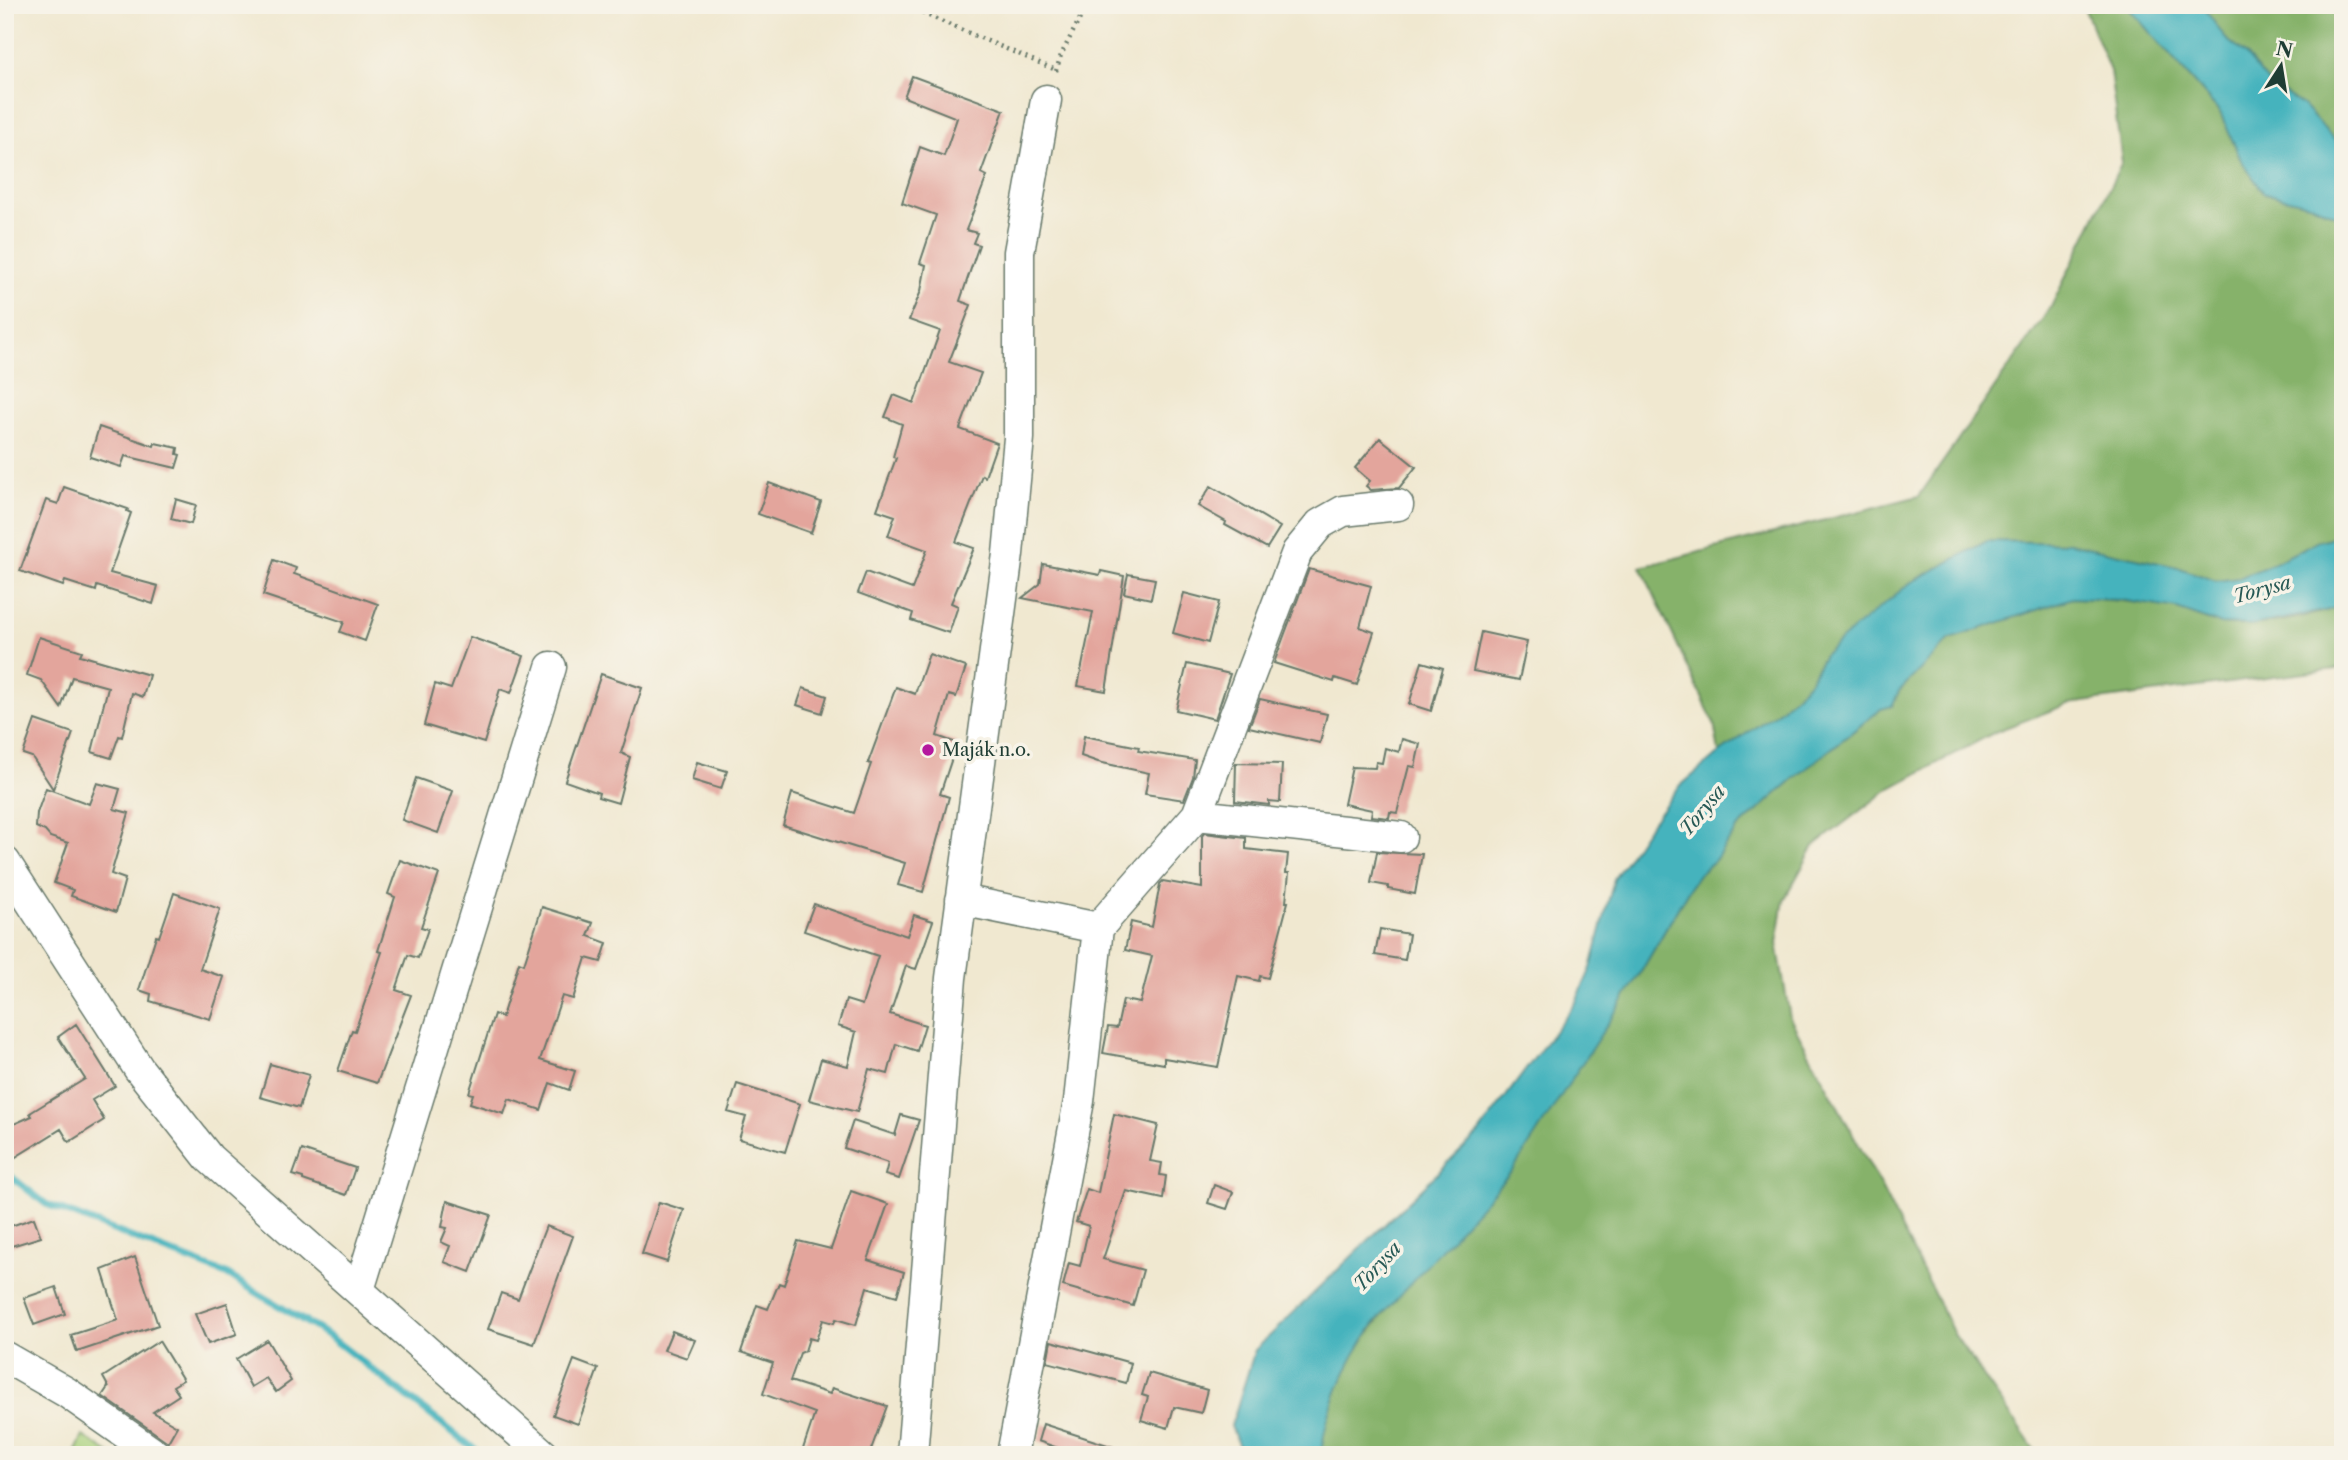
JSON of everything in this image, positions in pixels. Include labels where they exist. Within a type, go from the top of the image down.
[{"type":"street","points":[[912,1455],[951,978],[1008,554],[1019,438],[1019,252],[1046,100]]},
{"type":"street","points":[[1012,1455],[1079,1101],[1098,928],[1198,815],[1297,552],[1320,524],[1343,511],[1398,505]]},
{"type":"street","points":[[359,1290],[551,667]]},
{"type":"street","points":[[1198,815],[1401,837]]},
{"type":"street","points":[[5,862],[139,1069],[209,1158],[544,1455]]},
{"type":"street","points":[[961,900],[1098,928]]},
{"type":"street","points":[[5,1357],[66,1392],[156,1455]]},
{"type":"path","points":[[903,5],[1056,70]]},
{"type":"path","points":[[1046,100],[1061,55],[1087,5]]},
{"type":"green space","points":[[2083,5],[2126,5],[2220,112],[2241,160],[2264,193],[2313,205],[2343,218],[2343,535],[2318,541],[2239,578],[2216,581],[2177,567],[2069,543],[1987,541],[1910,583],[1824,655],[1809,682],[1780,710],[1719,753],[1714,723],[1641,567],[1919,496],[2051,307],[2122,162],[2110,71]]},
{"type":"green space","points":[[2202,5],[2343,5],[2343,149],[2303,106],[2267,81],[2245,54],[2225,38]]},
{"type":"green space","points":[[2072,598],[2174,608],[2215,623],[2234,625],[2282,621],[2343,605],[2343,668],[2068,704],[1997,731],[1887,790],[1814,846],[1784,900],[1777,943],[1790,1018],[1874,1173],[1954,1334],[2038,1455],[1321,1455],[1324,1427],[1338,1388],[1357,1349],[1638,977],[1696,877],[1715,860],[1737,829],[1792,780],[1881,709],[1892,706],[1899,691],[1950,639]]},
{"type":"green space","points":[[83,1436],[112,1455],[74,1455]]},
{"type":"water","points":[[2126,5],[2202,5],[2225,38],[2245,54],[2267,81],[2303,106],[2343,149],[2343,218],[2313,205],[2264,193],[2241,160],[2220,112]]},
{"type":"water","name":"Torysa","points":[[2343,535],[2343,605],[2329,610],[2252,625],[2220,624],[2177,609],[2121,600],[2072,598],[1950,639],[1899,691],[1892,706],[1881,709],[1792,780],[1737,829],[1715,860],[1696,877],[1638,977],[1513,1170],[1374,1324],[1364,1339],[1339,1386],[1328,1419],[1321,1455],[1242,1455],[1231,1426],[1255,1350],[1478,1134],[1576,1002],[1591,968],[1614,879],[1646,830],[1679,787],[1719,753],[1780,710],[1809,682],[1824,655],[1857,626],[1910,583],[1987,541],[2069,543],[2177,567],[2216,581],[2239,578],[2318,541]]},
{"type":"building","points":[[912,76],[1004,110],[981,173],[987,176],[966,230],[977,233],[973,243],[979,245],[960,301],[971,305],[949,362],[981,373],[960,429],[997,443],[956,542],[974,548],[951,603],[958,606],[949,633],[911,620],[913,613],[858,593],[866,572],[912,589],[927,550],[888,536],[895,516],[877,510],[896,458],[893,457],[902,424],[885,417],[894,395],[914,403],[940,331],[909,320],[921,291],[926,265],[920,263],[936,215],[902,203],[920,147],[944,156],[957,118],[904,97]]},
{"type":"building","points":[[99,427],[154,446],[155,443],[178,448],[177,454],[180,455],[176,468],[125,456],[121,467],[90,457]]},
{"type":"building","points":[[1380,438],[1416,467],[1399,488],[1371,490],[1366,486],[1370,481],[1355,468]]},
{"type":"building","points":[[769,483],[821,502],[811,533],[758,514]]},
{"type":"building","points":[[1211,486],[1280,527],[1267,548],[1225,525],[1226,522],[1198,506]]},
{"type":"building","points":[[64,487],[128,509],[131,513],[110,573],[158,586],[153,604],[97,586],[96,591],[65,581],[63,586],[20,571],[46,500],[58,504]]},
{"type":"building","points":[[176,499],[196,505],[191,524],[171,519]]},
{"type":"building","points":[[274,560],[296,568],[294,574],[378,604],[365,641],[340,632],[344,622],[263,595]]},
{"type":"building","points":[[1043,564],[1100,575],[1101,571],[1124,576],[1106,691],[1078,686],[1093,612],[1022,598],[1040,584]]},
{"type":"building","points":[[1309,569],[1371,586],[1360,627],[1374,632],[1357,685],[1335,678],[1334,682],[1274,663]]},
{"type":"building","points":[[1128,574],[1155,579],[1151,599],[1124,593]]},
{"type":"building","points":[[1184,593],[1219,602],[1208,643],[1173,633]]},
{"type":"building","points":[[1481,632],[1527,642],[1519,680],[1473,671]]},
{"type":"building","points":[[39,637],[82,651],[80,655],[149,675],[143,697],[132,693],[122,737],[119,736],[111,758],[92,752],[108,687],[72,677],[61,708],[41,680],[27,675]]},
{"type":"building","points":[[470,637],[524,656],[511,693],[500,689],[484,743],[424,725],[435,684],[451,689]]},
{"type":"building","points":[[929,654],[966,667],[956,697],[949,695],[937,736],[957,743],[940,794],[949,797],[923,892],[898,885],[905,863],[783,825],[792,793],[854,813],[871,764],[868,763],[896,687],[915,694]]},
{"type":"building","points":[[1422,662],[1443,668],[1431,711],[1409,704]]},
{"type":"building","points":[[1187,664],[1230,674],[1215,719],[1176,710]]},
{"type":"building","points":[[601,674],[642,688],[621,753],[630,757],[618,803],[598,797],[599,793],[565,781]]},
{"type":"building","points":[[803,688],[827,696],[822,713],[797,705]]},
{"type":"building","points":[[1260,699],[1327,714],[1320,743],[1249,727]]},
{"type":"building","points":[[35,720],[73,733],[53,789],[32,757],[23,754]]},
{"type":"building","points":[[1084,736],[1139,747],[1138,751],[1195,760],[1193,777],[1184,800],[1145,794],[1149,773],[1081,756]]},
{"type":"building","points":[[1402,739],[1420,744],[1415,767],[1409,766],[1397,813],[1390,812],[1389,818],[1371,816],[1372,810],[1344,804],[1352,767],[1375,768],[1376,762],[1382,763],[1385,748],[1399,752]]},
{"type":"building","points":[[697,762],[727,771],[721,789],[692,780]]},
{"type":"building","points":[[1236,763],[1282,764],[1280,802],[1269,801],[1269,805],[1235,801]]},
{"type":"building","points":[[416,778],[453,791],[438,833],[402,820]]},
{"type":"building","points":[[97,783],[120,789],[114,809],[129,813],[111,874],[125,879],[116,912],[71,896],[73,890],[54,883],[68,843],[50,837],[36,827],[37,813],[46,788],[89,804]]},
{"type":"building","points":[[1204,833],[1246,838],[1246,849],[1288,854],[1288,902],[1268,978],[1260,976],[1259,981],[1238,976],[1218,1067],[1164,1058],[1164,1064],[1103,1053],[1108,1027],[1117,1028],[1123,1000],[1140,1003],[1152,956],[1125,950],[1131,922],[1152,927],[1160,884],[1163,881],[1202,888]]},
{"type":"building","points":[[1377,852],[1422,854],[1415,894],[1371,883]]},
{"type":"building","points":[[400,860],[439,874],[421,927],[428,929],[418,958],[408,955],[396,990],[411,995],[377,1083],[338,1071],[382,952],[378,951],[395,897],[388,894]]},
{"type":"building","points":[[174,893],[220,909],[200,969],[224,977],[210,1019],[150,1001],[151,994],[139,990],[156,936],[159,937]]},
{"type":"building","points":[[814,904],[907,936],[914,915],[933,921],[916,969],[906,966],[890,1014],[925,1025],[917,1051],[896,1044],[888,1074],[869,1069],[857,1112],[809,1100],[821,1059],[848,1066],[856,1032],[838,1026],[846,1000],[862,1005],[878,956],[804,931]]},
{"type":"building","points":[[542,907],[593,923],[588,936],[607,943],[601,962],[586,958],[573,999],[562,996],[540,1060],[575,1071],[569,1090],[550,1083],[541,1110],[509,1099],[504,1114],[470,1103],[473,1094],[469,1093],[494,1014],[502,1017],[519,962],[524,964]]},
{"type":"building","points":[[1380,929],[1409,934],[1405,960],[1375,955]]},
{"type":"building","points":[[76,1024],[115,1086],[92,1100],[104,1120],[69,1142],[61,1129],[14,1158],[5,1138],[5,1128],[32,1116],[30,1113],[85,1079],[58,1037]]},
{"type":"building","points":[[270,1064],[309,1075],[299,1108],[260,1097]]},
{"type":"building","points":[[737,1084],[800,1104],[785,1152],[739,1139],[746,1117],[728,1112]]},
{"type":"building","points":[[1114,1114],[1158,1125],[1150,1161],[1162,1163],[1160,1175],[1166,1176],[1163,1199],[1126,1191],[1103,1259],[1143,1270],[1133,1306],[1063,1286],[1069,1263],[1080,1266],[1089,1226],[1076,1222],[1087,1189],[1098,1193]]},
{"type":"building","points":[[901,1115],[919,1120],[899,1179],[885,1175],[888,1163],[844,1148],[853,1121],[895,1135]]},
{"type":"building","points":[[302,1150],[355,1168],[346,1195],[293,1175]]},
{"type":"building","points":[[1214,1185],[1233,1192],[1227,1209],[1208,1203]]},
{"type":"building","points":[[851,1191],[888,1204],[868,1260],[904,1272],[897,1296],[867,1287],[856,1325],[836,1319],[834,1323],[823,1320],[816,1340],[809,1338],[805,1351],[800,1353],[790,1381],[830,1394],[832,1388],[887,1406],[869,1455],[801,1455],[815,1413],[763,1394],[773,1363],[741,1352],[757,1305],[768,1309],[779,1283],[784,1285],[798,1241],[831,1249]]},
{"type":"building","points":[[447,1201],[491,1215],[470,1272],[444,1262],[450,1246],[441,1242],[447,1228],[442,1227]]},
{"type":"building","points":[[659,1202],[684,1210],[667,1262],[642,1254]]},
{"type":"building","points":[[34,1218],[41,1237],[5,1248],[5,1228]]},
{"type":"building","points":[[546,1226],[573,1236],[534,1344],[488,1329],[501,1293],[518,1299]]},
{"type":"building","points":[[135,1257],[158,1325],[77,1352],[71,1335],[118,1320],[102,1270]]},
{"type":"building","points":[[56,1287],[65,1314],[34,1325],[24,1298]]},
{"type":"building","points":[[227,1303],[237,1334],[208,1344],[195,1314]]},
{"type":"building","points":[[672,1331],[695,1340],[687,1358],[664,1350]]},
{"type":"building","points":[[267,1340],[291,1381],[276,1392],[266,1378],[251,1387],[236,1359]]},
{"type":"building","points":[[159,1341],[183,1380],[173,1386],[179,1395],[153,1412],[177,1426],[168,1442],[102,1396],[109,1388],[103,1377]]},
{"type":"building","points":[[1051,1341],[1131,1363],[1126,1383],[1047,1362]]},
{"type":"building","points":[[574,1360],[598,1369],[578,1424],[553,1415]]},
{"type":"building","points":[[1149,1373],[1207,1390],[1201,1413],[1174,1407],[1168,1428],[1141,1420],[1148,1397],[1142,1395]]},
{"type":"building","points":[[1043,1424],[1126,1451],[1126,1455],[1078,1455],[1038,1441]]},
{"type":"waterway","points":[[5,1165],[9,1175],[46,1204],[226,1274],[329,1336],[482,1455]]},
{"type":"place","name":"Maják n.o.","points":[[928,750]]}]
